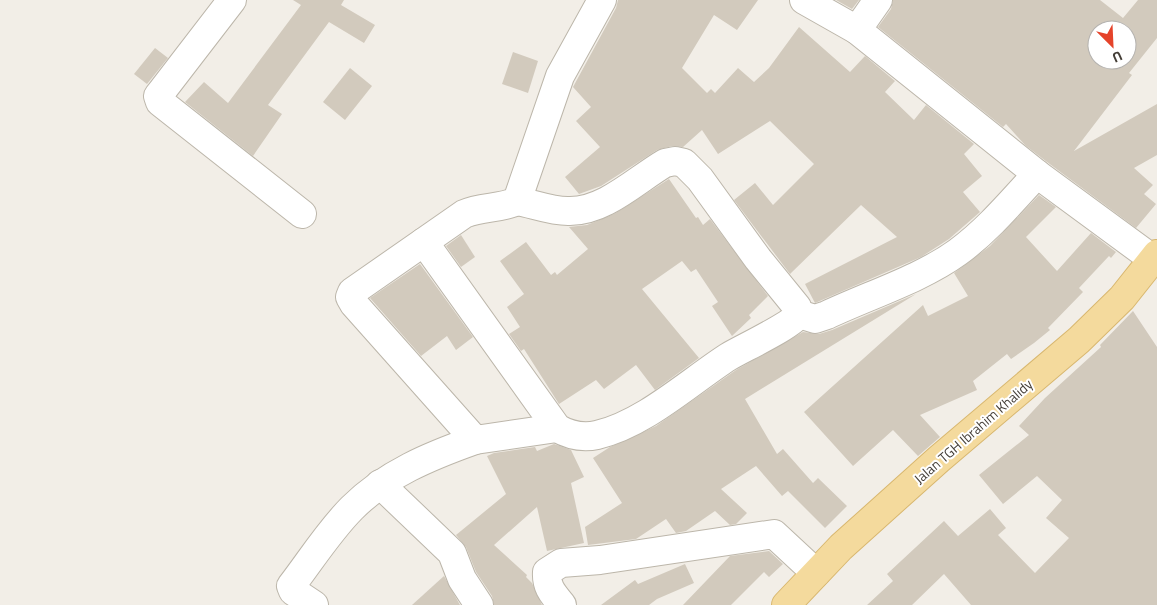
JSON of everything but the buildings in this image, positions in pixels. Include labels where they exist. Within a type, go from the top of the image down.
[{"type":"main road","name":"Jalan TGH Ibrahim Khalidy","points":[[786,605],[841,547],[926,471],[1079,340],[1122,298],[1155,257]]},
{"type":"street","points":[[232,0],[158,96],[160,102],[302,214]]},
{"type":"street","points":[[517,201],[560,76],[602,0]]},
{"type":"street","points":[[804,0],[857,30],[1037,174],[1155,257]]},
{"type":"street","points":[[857,30],[878,0]]},
{"type":"street","points":[[475,440],[350,297],[352,292],[469,211],[508,205],[517,201],[568,211],[583,210],[610,198],[665,163],[675,161],[684,163],[700,179],[758,259],[797,307],[799,314]]},
{"type":"street","points":[[424,242],[557,428],[566,433],[580,436],[596,435],[623,427],[728,357],[799,314],[815,319],[828,315],[927,270],[958,252],[993,222],[1037,174]]},
{"type":"street","points":[[314,605],[293,591],[291,586],[346,515],[380,484],[433,456],[475,440],[557,428]]},
{"type":"street","points":[[380,484],[452,554],[462,579],[479,605]]},
{"type":"street","points":[[562,605],[550,591],[546,580],[547,572],[560,563],[600,560],[774,534],[816,572]]}]
